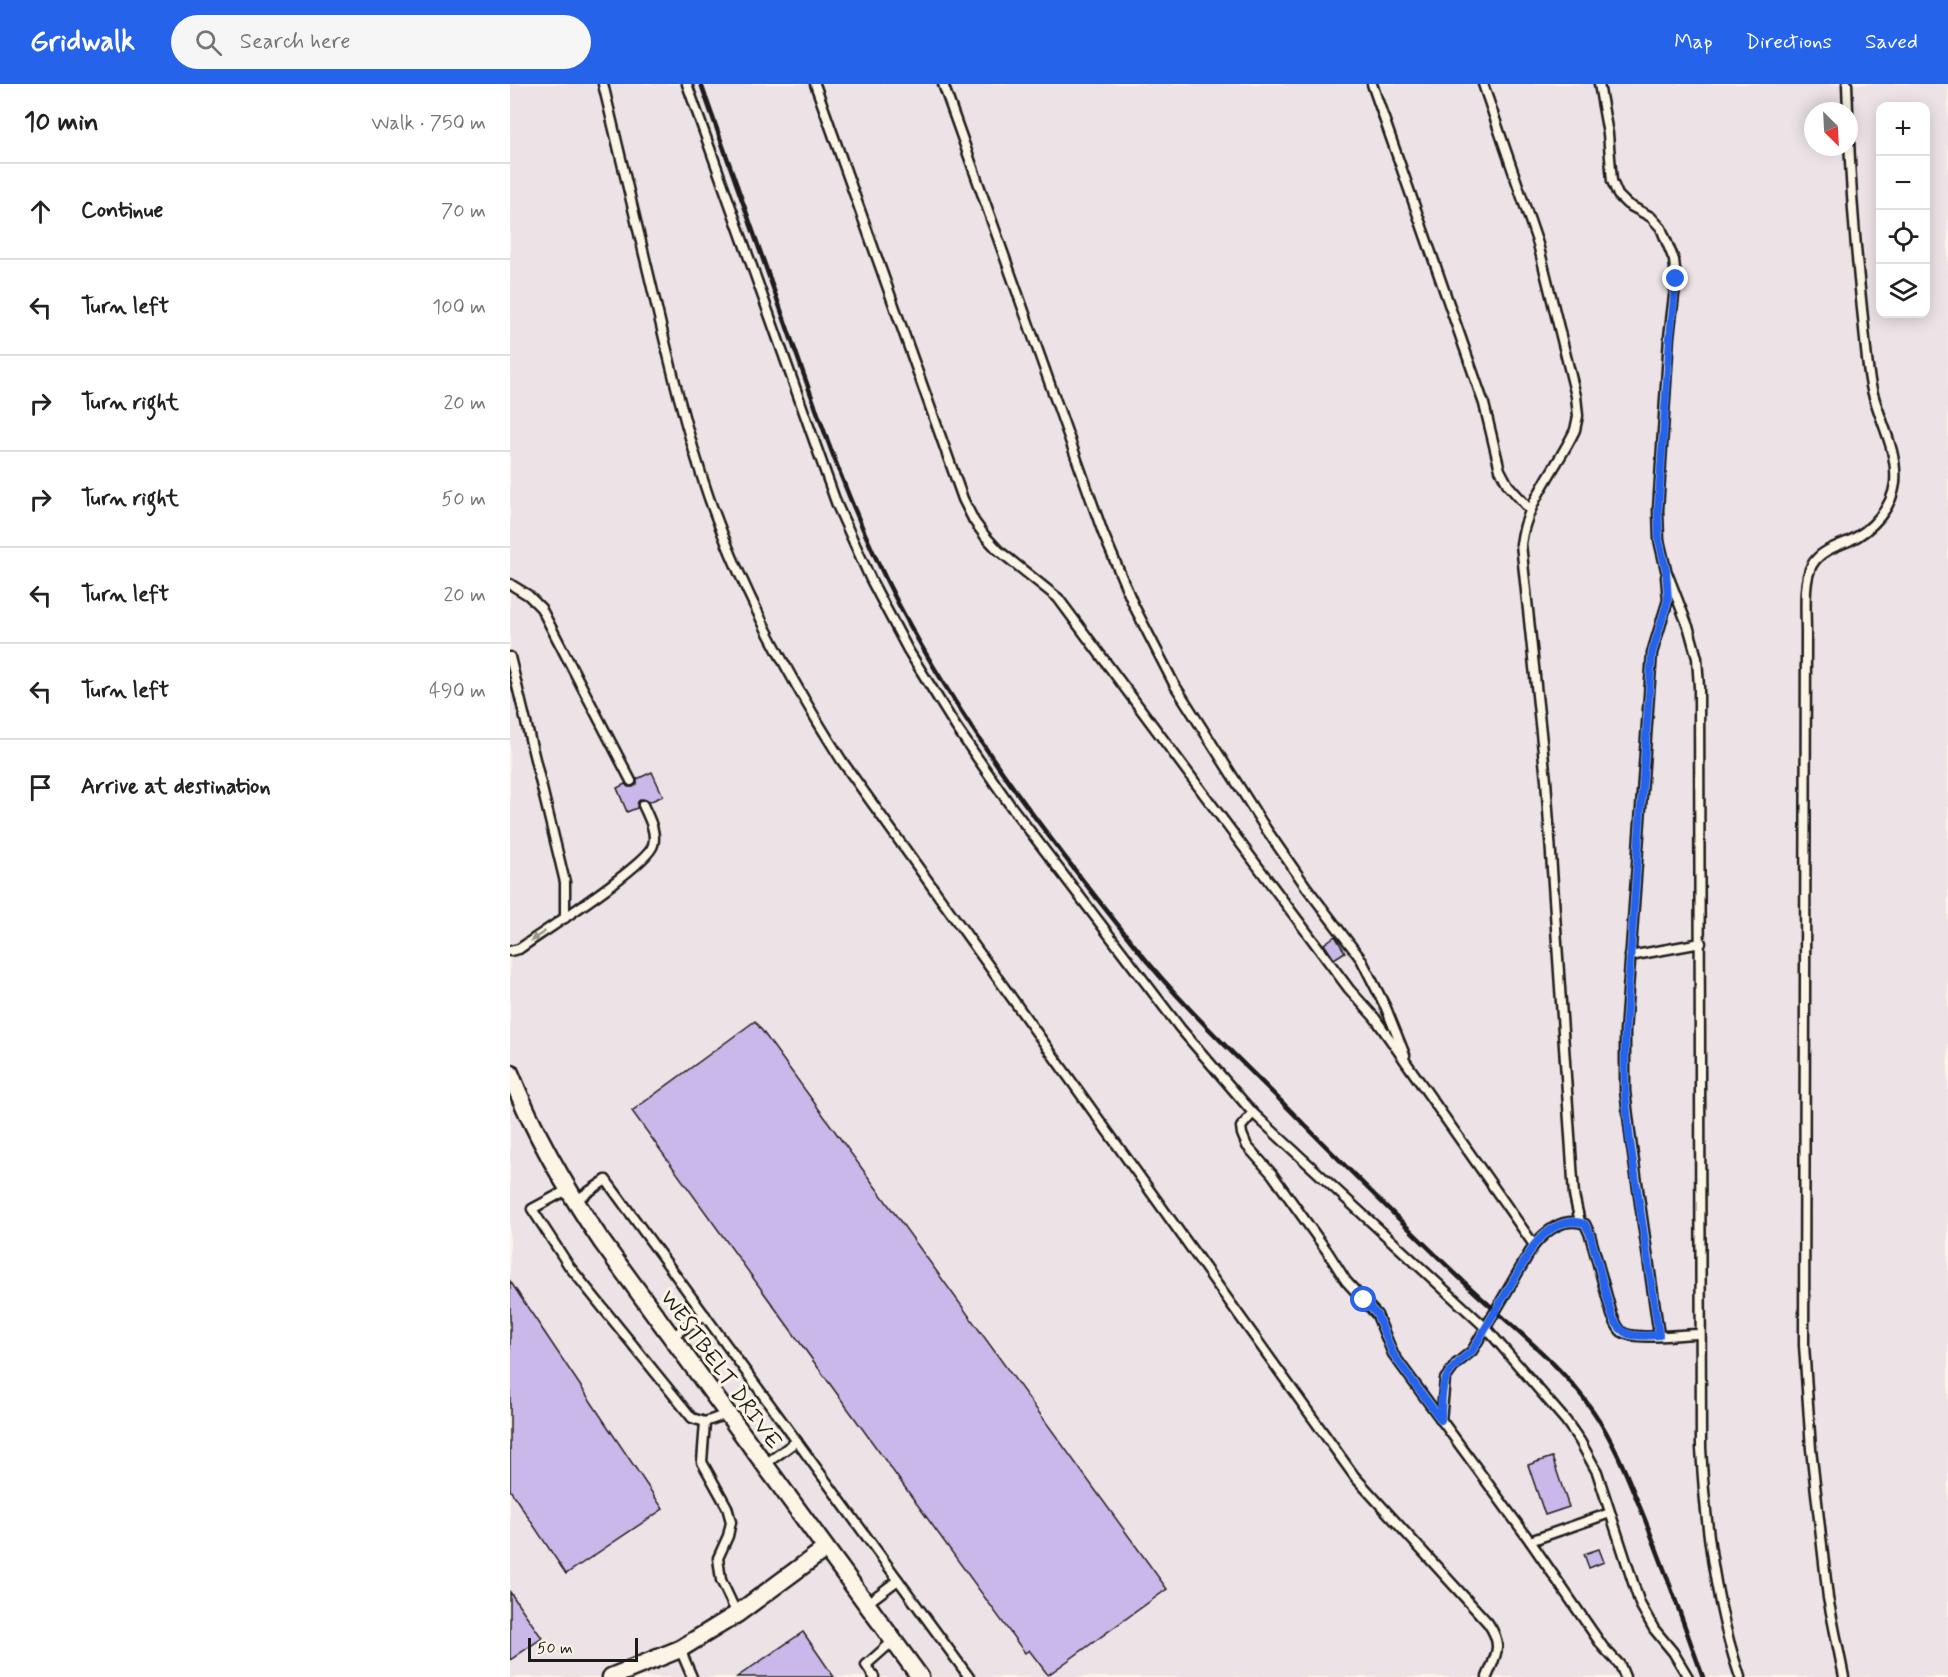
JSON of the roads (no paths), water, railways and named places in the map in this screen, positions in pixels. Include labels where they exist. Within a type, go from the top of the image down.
[{"type":"street","name":"WESTBELT DRIVE","points":[[511,1080],[571,1196],[602,1242],[920,1677]]},
{"type":"street","points":[[611,1677],[680,1650],[736,1614],[825,1549]]},
{"type":"lane","points":[[603,84],[684,422],[714,510],[747,590],[810,710],[842,761],[1355,1477],[1488,1623],[1498,1643],[1497,1653],[1487,1677]]},
{"type":"lane","points":[[687,84],[837,505],[871,580],[908,650],[956,727],[1010,805],[1180,1028],[1253,1113],[1486,1328],[1566,1421],[1597,1472],[1640,1604],[1654,1629],[1673,1652],[1688,1677]]},
{"type":"lane","points":[[815,84],[963,499],[974,521],[998,550],[1058,598],[1349,989],[1375,1018],[1534,1245]]},
{"type":"lane","points":[[943,84],[1103,533],[1134,606],[1174,684],[1217,754],[1306,888],[1361,959],[1386,1008],[1411,1070]]},
{"type":"lane","points":[[1372,84],[1484,404],[1500,470],[1508,485],[1530,510]]},
{"type":"lane","points":[[1483,84],[1538,244],[1576,396],[1578,416],[1575,430],[1530,510],[1523,527],[1521,544],[1546,780],[1574,1195],[1580,1222]]},
{"type":"lane","points":[[1599,84],[1607,125],[1612,181],[1618,195],[1627,204],[1651,217],[1661,228],[1674,260],[1676,279],[1658,510],[1659,540],[1666,570],[1689,629],[1697,658],[1701,943],[1699,1334],[1704,1492],[1718,1586],[1740,1677]]},
{"type":"lane","points":[[1847,84],[1848,102]]},
{"type":"lane","points":[[1844,1677],[1828,1598],[1811,1449],[1804,1345],[1808,579],[1812,564],[1821,555],[1863,533],[1885,511],[1891,498],[1895,468],[1871,386],[1852,223],[1850,156]]},
{"type":"lane","points":[[1659,1335],[1630,1141],[1625,1091],[1625,1032],[1652,653],[1668,600],[1666,570]]},
{"type":"lane","points":[[510,584],[528,595],[541,608],[631,781]]},
{"type":"lane","points":[[510,657],[565,882],[565,918]]},
{"type":"lane","points":[[510,951],[519,949],[565,918],[645,859],[654,844],[652,825],[643,805]]},
{"type":"lane","points":[[1630,956],[1701,943]]},
{"type":"lane","points":[[1253,1113],[1241,1127],[1247,1146],[1272,1174],[1346,1281],[1377,1315],[1393,1354],[1530,1541],[1603,1647],[1620,1665],[1625,1677]]},
{"type":"lane","points":[[727,1414],[705,1422],[692,1418],[569,1266],[532,1209],[571,1196],[606,1180],[969,1677]]},
{"type":"lane","points":[[1441,1420],[1444,1379],[1456,1364],[1472,1351],[1534,1245],[1552,1227],[1575,1221],[1585,1224],[1590,1234],[1612,1316],[1623,1333],[1632,1335],[1699,1334]]},
{"type":"lane","points":[[671,1337],[705,1315]]},
{"type":"lane","points":[[705,1422],[702,1462],[727,1507],[731,1522],[728,1536],[718,1558],[721,1580],[736,1614]]},
{"type":"lane","points":[[764,1465],[797,1441]]},
{"type":"lane","points":[[1530,1541],[1610,1513]]},
{"type":"lane","points":[[866,1604],[898,1580]]},
{"type":"lane","points":[[874,1677],[866,1665],[893,1641]]},
{"type":"lane","points":[[680,1650],[692,1677]]},
{"type":"railway","points":[[701,84],[817,413],[855,511],[899,605],[951,695],[1039,823],[1168,986],[1371,1191],[1464,1282],[1532,1343],[1564,1375],[1593,1411],[1624,1469],[1656,1548],[1703,1677]]}]
